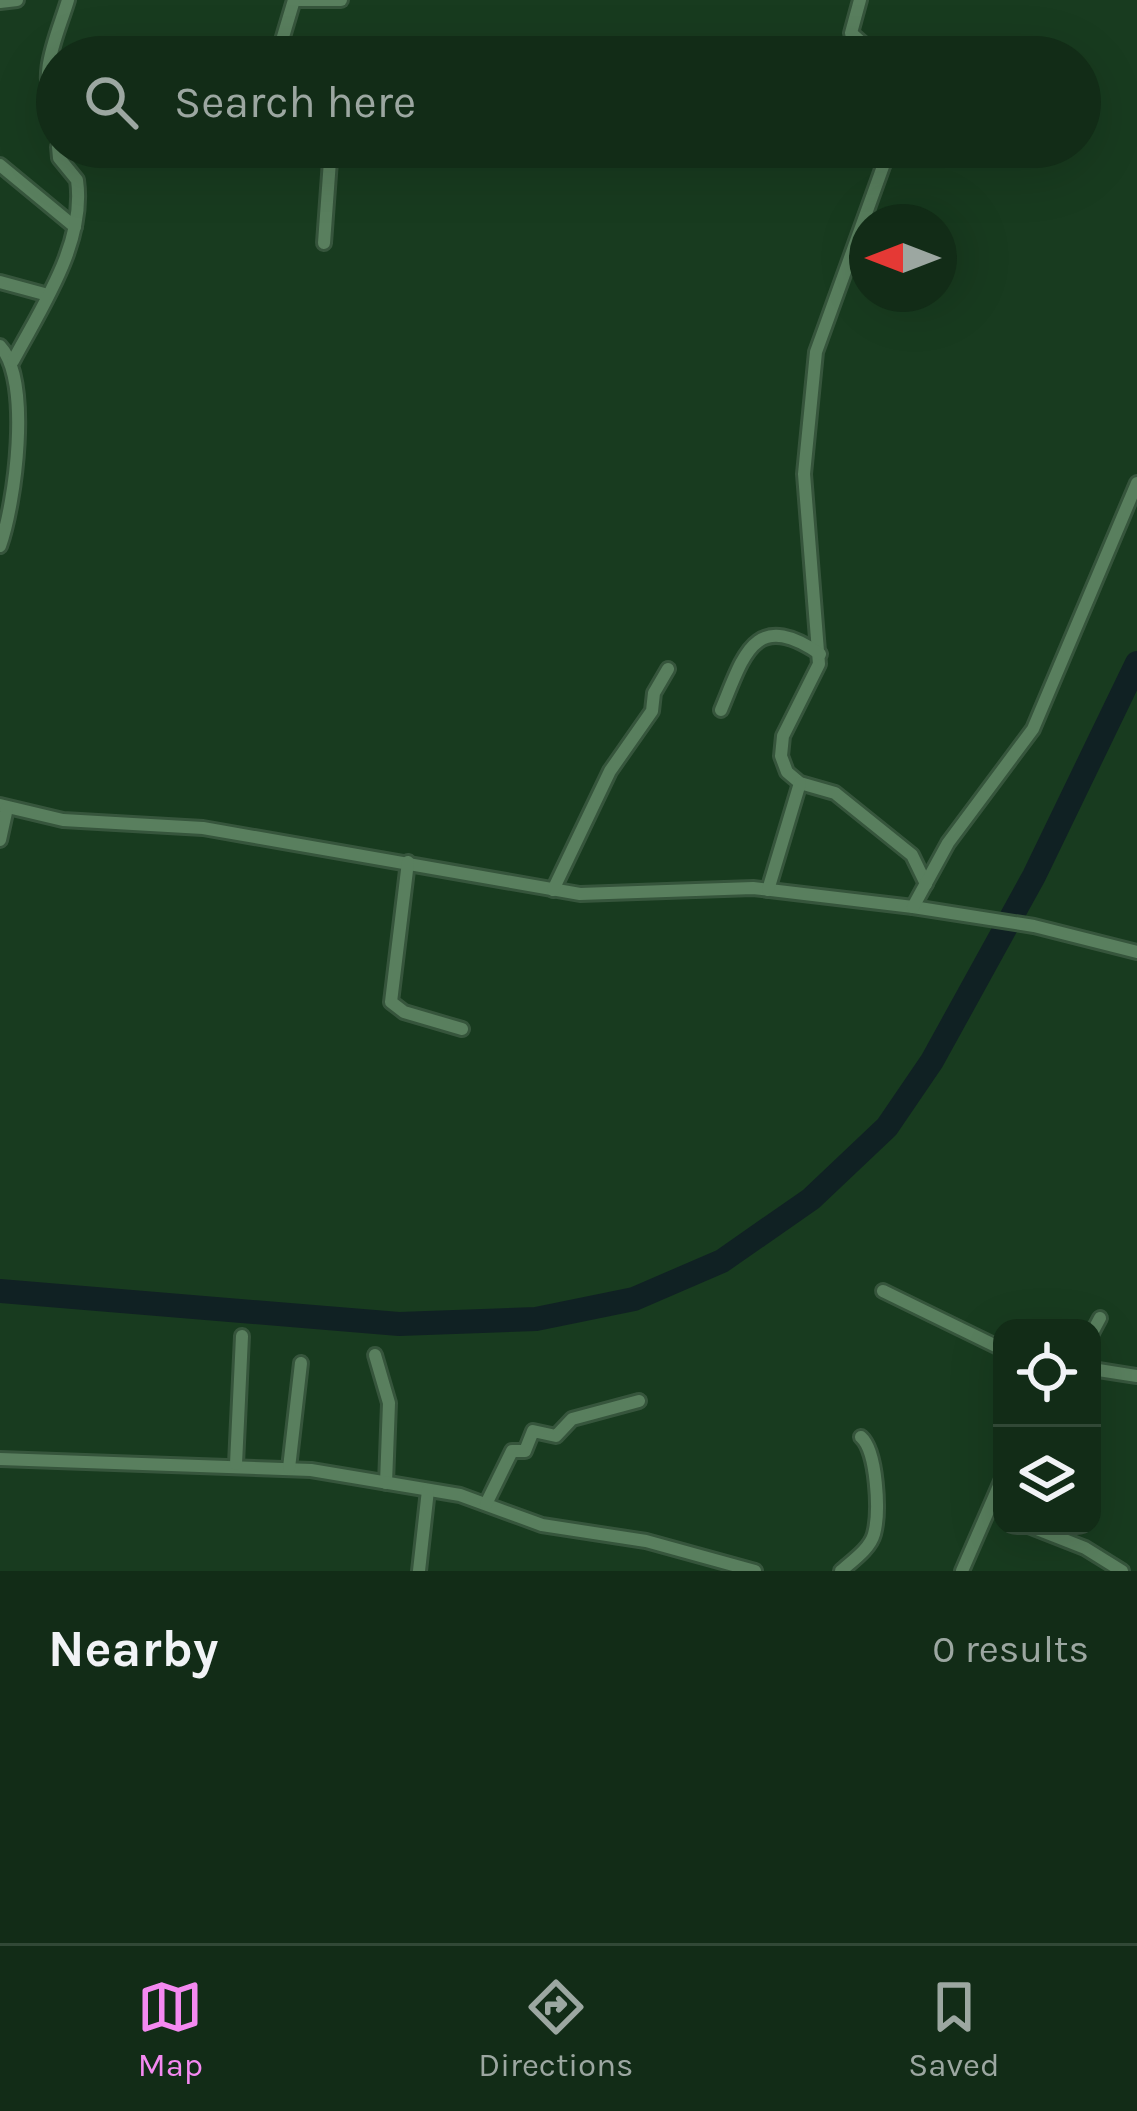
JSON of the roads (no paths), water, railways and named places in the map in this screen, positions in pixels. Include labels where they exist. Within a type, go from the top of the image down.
[{"type":"street","points":[[0,2],[16,0]]},
{"type":"street","points":[[58,36],[68,0]]},
{"type":"street","points":[[284,36],[296,0],[341,0]]},
{"type":"street","points":[[854,36],[851,33],[860,0]]},
{"type":"street","points":[[0,165],[75,227]]},
{"type":"street","points":[[0,546],[14,467],[13,362],[48,295],[75,227],[77,180],[67,168]]},
{"type":"street","points":[[324,243],[329,168]]},
{"type":"street","points":[[882,168],[824,322],[813,371],[805,492],[820,654],[816,677],[782,743],[784,767],[800,783],[831,791],[854,806],[912,856],[926,884]]},
{"type":"street","points":[[0,282],[48,295]]},
{"type":"street","points":[[0,346],[13,362]]},
{"type":"street","points":[[913,907],[955,833],[1044,708],[1137,483]]},
{"type":"street","points":[[721,710],[742,658],[756,641],[781,633],[820,654]]},
{"type":"street","points":[[553,890],[610,771],[652,711],[654,693],[668,669]]},
{"type":"street","points":[[768,890],[800,783]]},
{"type":"street","points":[[0,839],[3,806],[63,820],[203,828],[553,890],[594,894],[768,890],[913,907],[1034,926],[1137,952]]},
{"type":"street","points":[[408,862],[391,1002],[404,1012],[462,1028]]},
{"type":"street","points":[[883,1291],[993,1344]]},
{"type":"street","points":[[236,1464],[242,1336]]},
{"type":"street","points":[[375,1355],[389,1403],[386,1483]]},
{"type":"street","points":[[290,1468],[301,1363]]},
{"type":"street","points":[[1101,1370],[1137,1376]]},
{"type":"street","points":[[485,1504],[512,1450],[525,1451],[533,1432],[556,1436],[572,1419],[639,1401]]},
{"type":"street","points":[[841,1571],[870,1542],[875,1529],[871,1449],[861,1437]]},
{"type":"street","points":[[0,1459],[290,1468],[428,1490],[558,1528],[632,1538],[700,1564],[755,1571]]},
{"type":"street","points":[[419,1571],[428,1490]]},
{"type":"street","points":[[962,1571],[993,1499]]},
{"type":"street","points":[[987,1513],[993,1515]]},
{"type":"street","points":[[1052,1535],[1122,1571]]},
{"type":"waterway","points":[[0,1291],[399,1324],[536,1319],[634,1299],[722,1261],[811,1199],[887,1127],[932,1061],[1034,876],[1137,663]]}]
